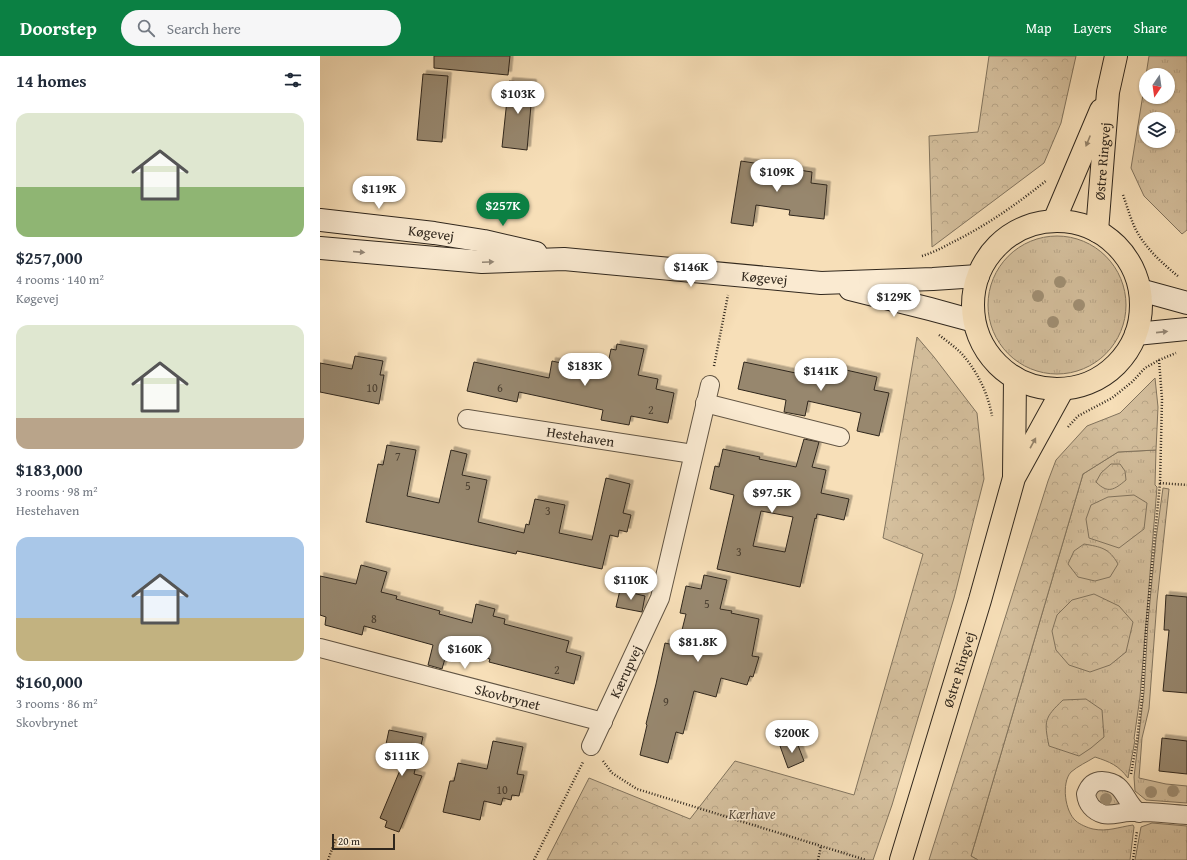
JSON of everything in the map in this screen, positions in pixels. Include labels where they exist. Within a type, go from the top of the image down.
[{"type":"main road","name":"Østre Ringvej","points":[[1097,231],[1108,92],[1116,56]]},
{"type":"main road","name":"Østre Ringvej","points":[[1054,221],[1108,92]]},
{"type":"main road","name":"Køgevej","points":[[320,220],[434,233],[484,241],[564,259]]},
{"type":"main road","points":[[1054,221],[1076,223],[1097,231],[1117,246],[1125,256],[1134,272],[1140,290],[1141,312],[1136,334],[1124,356],[1107,372],[1086,384],[1063,389],[1034,386],[1016,378],[999,366],[986,350],[974,321],[973,294],[982,267],[990,254],[1000,243],[1020,229],[1035,224],[1054,221]]},
{"type":"main road","name":"Køgevej","points":[[320,248],[482,262],[564,259],[821,283],[978,276]]},
{"type":"main road","name":"Køgevej","points":[[821,283],[974,321]]},
{"type":"main road","points":[[1140,290],[1187,303]]},
{"type":"main road","points":[[1136,334],[1187,329]]},
{"type":"main road","name":"Østre Ringvej","points":[[1014,478],[1016,378]]},
{"type":"main road","name":"Østre Ringvej","points":[[901,860],[980,600],[1014,478],[1063,389]]},
{"type":"street","name":"Kærupvej","points":[[591,746],[660,598],[710,386]]},
{"type":"street","points":[[705,403],[840,437]]},
{"type":"street","name":"Hestehaven","points":[[468,419],[693,454]]},
{"type":"street","name":"Skovbrynet","points":[[320,648],[603,722]]},
{"type":"street","points":[[1139,813],[1187,815]]},
{"type":"path","points":[[918,258],[930,254],[960,239],[998,217],[1048,179]]},
{"type":"path","points":[[1121,191],[1135,228],[1149,249],[1163,264],[1181,279]]},
{"type":"path","points":[[710,386],[728,295],[730,274]]},
{"type":"path","points":[[1067,428],[1078,416],[1112,398],[1132,382],[1145,368],[1159,360],[1181,351]]},
{"type":"path","points":[[1131,775],[1141,704],[1146,629],[1160,483],[1162,399],[1159,360]]},
{"type":"path","points":[[1160,483],[1187,486]]},
{"type":"path","points":[[534,860],[591,746],[612,773],[637,789],[866,860]]},
{"type":"path","points":[[1133,860],[1139,813]]},
{"type":"path","points":[[328,860],[336,838]]},
{"type":"path","points":[[818,860],[821,846]]},
{"type":"green space","points":[[989,56],[1076,56],[1061,123],[1044,163],[932,247],[929,136],[978,132]]},
{"type":"green space","points":[[1149,56],[1187,56],[1187,230],[1182,234],[1144,196],[1131,168],[1139,119],[1139,148],[1175,148],[1175,112],[1140,112],[1141,104],[1175,104],[1175,68],[1147,68]]},
{"type":"green space","points":[[1050,236],[1064,236],[1090,244],[1106,256],[1118,272],[1121,279],[1125,292],[1125,318],[1121,331],[1118,338],[1106,354],[1090,366],[1083,369],[1064,374],[1050,374],[1024,366],[1008,354],[996,338],[993,331],[988,312],[988,298],[996,272],[1008,256],[1024,244],[1031,241]]},
{"type":"green space","name":"Kærhave","points":[[917,337],[977,413],[984,479],[954,598],[892,805],[873,860],[547,860],[589,778],[690,819],[735,761],[854,795],[923,554],[883,538]]},
{"type":"green space","points":[[1155,378],[1158,407],[1156,450],[1118,452],[1083,474],[971,856],[978,860],[929,860],[1048,481],[1056,460],[1087,426],[1120,413]]},
{"type":"green space","points":[[1156,450],[1155,485],[1157,487],[1140,697],[1135,740],[1128,778],[1113,764],[1095,757],[1071,772],[1066,783],[1065,790],[1069,811],[1072,817],[1081,825],[1093,829],[1103,830],[1133,825],[1130,860],[978,860],[971,856],[1083,474],[1118,452]]},
{"type":"green space","points":[[1111,464],[1120,464],[1125,471],[1126,480],[1114,488],[1108,489],[1100,486],[1096,482],[1101,473]]},
{"type":"green space","points":[[1163,488],[1169,489],[1157,601],[1149,709],[1142,738],[1139,778],[1166,784],[1187,786],[1187,803],[1146,800],[1135,791],[1134,777],[1144,692],[1148,622],[1156,539]]},
{"type":"green space","points":[[1134,495],[1147,503],[1144,529],[1119,548],[1089,538],[1086,519],[1091,505],[1108,497]]},
{"type":"green space","points":[[1084,544],[1104,549],[1108,551],[1115,559],[1118,564],[1110,577],[1095,581],[1078,577],[1068,564],[1074,551]]},
{"type":"green space","points":[[1094,594],[1119,606],[1133,622],[1126,652],[1110,665],[1090,672],[1069,665],[1056,650],[1052,631],[1057,615],[1072,600]]},
{"type":"green space","points":[[1086,699],[1102,710],[1104,737],[1079,756],[1049,746],[1046,725],[1052,711],[1063,700]]},
{"type":"green space","points":[[1116,786],[1121,808],[1099,811],[1093,788]]},
{"type":"green space","points":[[1152,823],[1187,826],[1187,860],[1135,860],[1141,827]]},
{"type":"building","points":[[434,56],[510,56],[508,75],[434,68]]},
{"type":"building","points":[[423,74],[448,76],[442,142],[417,140]]},
{"type":"building","points":[[509,81],[533,83],[527,150],[502,147]]},
{"type":"building","points":[[741,161],[812,172],[811,183],[827,185],[824,219],[789,215],[790,210],[756,205],[753,226],[731,223]]},
{"type":"building","points":[[617,344],[644,349],[638,375],[658,379],[656,389],[674,393],[668,423],[631,416],[629,425],[601,420],[603,410],[519,392],[517,402],[467,391],[474,362],[549,378],[552,361],[606,373],[611,349],[616,350]]},
{"type":"building","points":[[355,356],[383,361],[380,375],[384,375],[379,404],[320,392],[320,363],[352,369]]},
{"type":"building","points":[[744,362],[819,378],[824,362],[846,370],[877,377],[874,390],[889,393],[879,436],[857,431],[861,413],[808,401],[805,416],[784,412],[786,400],[738,389]]},
{"type":"building","points":[[804,439],[819,442],[812,467],[826,470],[821,493],[849,499],[844,520],[817,514],[800,587],[717,569],[734,495],[710,489],[715,466],[719,467],[723,449],[796,467]],"holes":[[[761,511],[793,517],[785,552],[753,546]]]},
{"type":"building","points":[[387,445],[416,450],[407,496],[439,503],[451,450],[467,454],[462,475],[487,480],[478,522],[524,533],[526,524],[529,525],[535,499],[565,505],[559,533],[592,540],[606,478],[630,484],[623,513],[631,515],[627,532],[619,530],[618,537],[610,535],[602,569],[517,551],[516,554],[366,522],[378,464],[383,465]]},
{"type":"building","points":[[361,565],[387,572],[381,592],[397,596],[396,599],[440,611],[439,614],[472,623],[476,604],[495,609],[493,616],[505,619],[504,624],[569,641],[566,652],[581,656],[574,684],[489,662],[490,659],[448,648],[442,669],[428,665],[433,645],[364,626],[362,635],[325,625],[326,617],[320,615],[320,576],[356,584]]},
{"type":"building","points":[[704,575],[727,580],[720,609],[759,619],[752,656],[759,657],[753,677],[750,676],[747,685],[721,678],[716,697],[694,691],[683,734],[676,732],[668,763],[640,755],[665,643],[678,646],[686,614],[680,613],[686,586],[701,589]]},
{"type":"building","points":[[620,590],[645,596],[642,612],[616,607]]},
{"type":"building","points":[[1166,595],[1187,597],[1187,693],[1163,691],[1169,630],[1164,630]]},
{"type":"building","points":[[389,730],[423,737],[414,774],[422,776],[399,832],[385,827],[387,821],[380,818],[403,763],[383,758]]},
{"type":"building","points":[[1162,738],[1187,741],[1187,774],[1159,771]]},
{"type":"building","points":[[796,740],[804,761],[788,768],[780,746]]},
{"type":"building","points":[[493,741],[523,747],[517,774],[524,775],[519,796],[512,795],[511,800],[503,798],[501,805],[484,801],[480,820],[443,812],[450,781],[454,781],[458,763],[487,769]]}]
